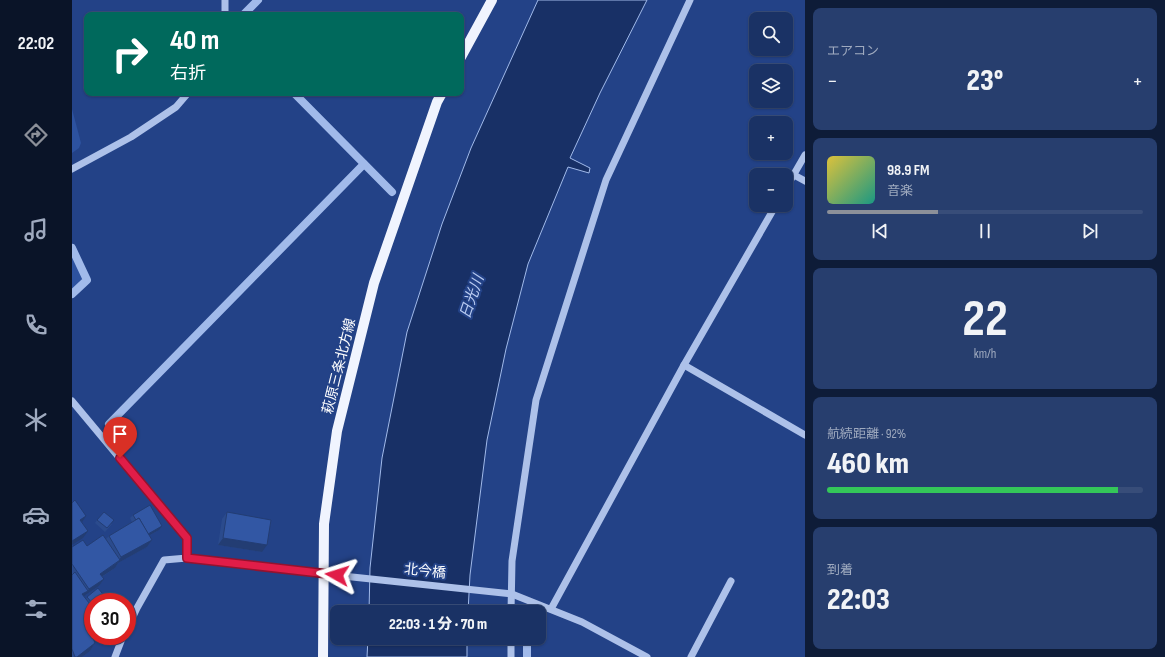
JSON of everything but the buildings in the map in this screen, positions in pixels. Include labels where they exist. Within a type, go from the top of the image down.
[{"type":"main road","points":[[464,52],[492,0]]},
{"type":"main road","name":"萩原三条北方線","points":[[323,657],[324,524],[336,431],[374,283],[440,96]]},
{"type":"street","points":[[225,0],[225,12]]},
{"type":"street","points":[[512,605],[512,561],[536,400],[606,180],[690,0]]},
{"type":"street","points":[[72,169],[131,137],[176,107],[185,96]]},
{"type":"street","points":[[805,155],[794,175],[805,181]]},
{"type":"street","points":[[551,609],[684,366],[772,212]]},
{"type":"street","points":[[684,366],[805,435]]},
{"type":"street","points":[[72,401],[187,538],[187,558]]},
{"type":"street","name":"北今橋","points":[[136,610],[164,560],[187,558],[512,594],[582,622],[647,657]]},
{"type":"street","points":[[692,657],[731,581]]},
{"type":"street","points":[[115,657],[120,645]]},
{"type":"street","points":[[511,645],[511,657]]},
{"type":"shaded area","points":[[72,109],[81,143],[79,148],[72,153]]},
{"type":"shaded area","points":[[72,256],[83,278],[72,289]]},
{"type":"water","name":"日光川","points":[[538,0],[647,0],[600,93],[570,158],[590,168],[589,173],[568,167],[528,264],[506,349],[487,440],[470,575],[468,605],[369,605],[370,568],[382,458],[407,332],[442,224],[471,148]]},
{"type":"water","points":[[368,645],[467,645],[467,657],[367,657]]},
{"type":"waterway","points":[[246,12],[258,0]]},
{"type":"waterway","points":[[297,96],[392,192]]},
{"type":"waterway","points":[[109,424],[364,164]]},
{"type":"waterway","points":[[72,248],[87,280],[72,294]]},
{"type":"waterway","points":[[527,645],[527,657]]},
{"type":"route","points":[[120,458],[187,538],[187,558],[337,575]]}]
